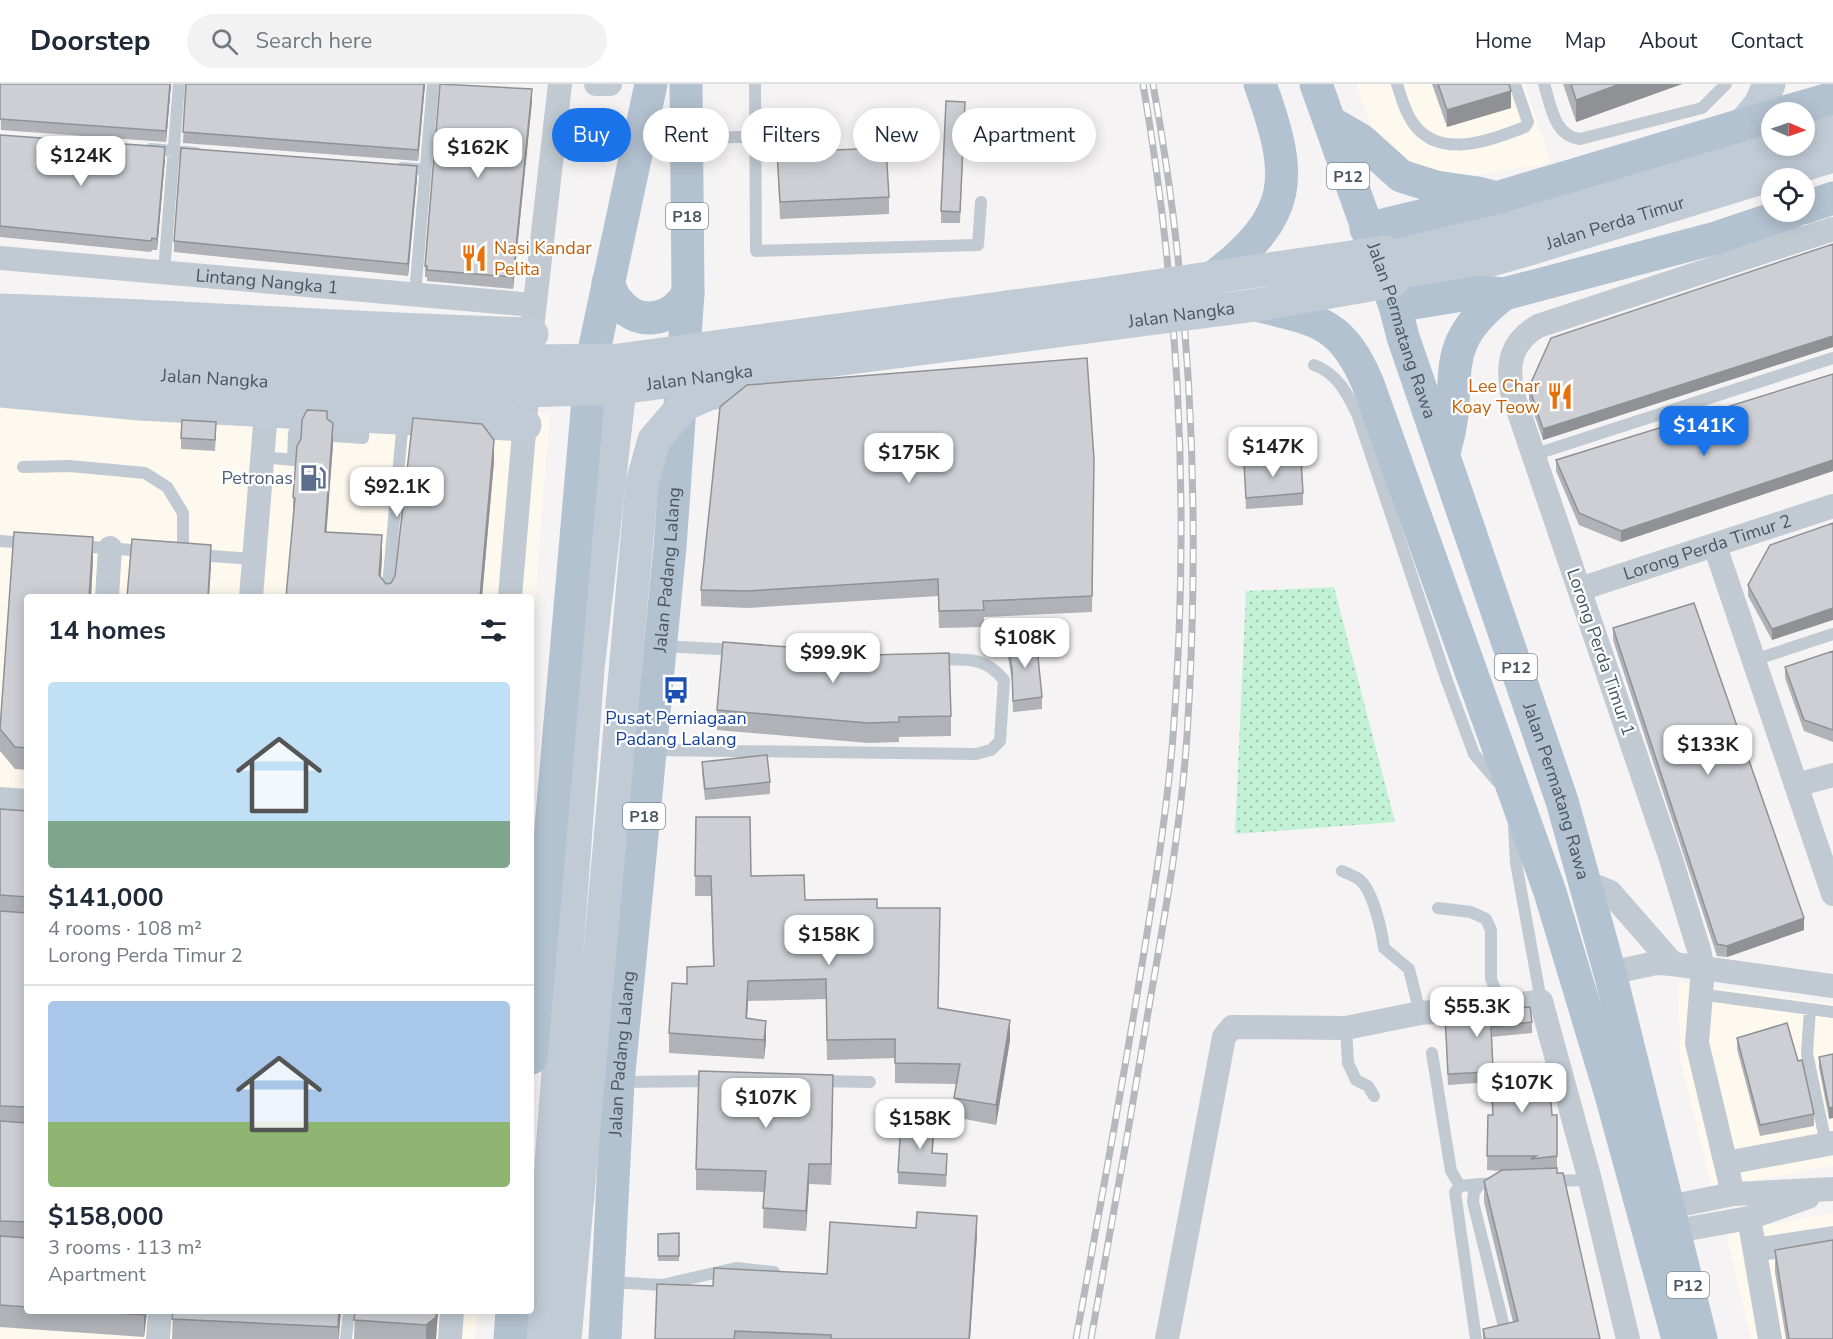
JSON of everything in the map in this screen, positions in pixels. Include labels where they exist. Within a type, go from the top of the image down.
[{"type":"main road","points":[[534,1032],[610,371],[608,283],[651,84]]},
{"type":"main road","name":"Jalan Padang Lalang","points":[[686,84],[686,108]]},
{"type":"main road","points":[[1211,279],[1243,255],[1258,236],[1279,200],[1282,174],[1281,148],[1260,84]]},
{"type":"main road","name":"Jalan Permatang Rawa","points":[[1316,84],[1384,267],[1403,337],[1562,801],[1610,973],[1701,1339]]},
{"type":"main road","points":[[1815,103],[1833,98]]},
{"type":"main road","points":[[1384,267],[1496,198],[1758,120]]},
{"type":"main road","points":[[1330,122],[1361,140],[1401,176],[1436,187],[1496,198]]},
{"type":"main road","name":"Jalan Padang Lalang","points":[[605,1339],[610,1282],[618,1082],[670,547],[688,293],[686,162]]},
{"type":"main road","points":[[1815,204],[1833,198]]},
{"type":"main road","points":[[1384,267],[1481,292],[1504,294],[1716,238],[1763,222]]},
{"type":"main road","points":[[608,283],[618,303],[628,312],[649,318],[657,318],[676,309],[688,293]]},
{"type":"main road","points":[[1444,453],[1449,436],[1458,349],[1466,331],[1477,316],[1504,294]]},
{"type":"main road","points":[[1256,305],[1310,319],[1327,327],[1350,348],[1368,384],[1550,892],[1598,1050],[1678,1339]]},
{"type":"main road","points":[[610,371],[605,355],[622,349],[639,349],[655,354],[670,363],[681,376]]},
{"type":"main road","points":[[510,1339],[512,1314]]},
{"type":"street","points":[[557,108],[560,84]]},
{"type":"street","points":[[596,84],[610,84]]},
{"type":"street","points":[[1758,120],[1760,105],[1769,84]]},
{"type":"street","points":[[1817,84],[1833,90]]},
{"type":"street","points":[[1815,129],[1833,123]]},
{"type":"street","points":[[631,136],[640,140]]},
{"type":"street","name":"Jalan Perda Timur","points":[[1384,267],[1455,240],[1761,145]]},
{"type":"street","points":[[510,594],[533,319],[552,154]]},
{"type":"street","name":"Jalan Perda Timur","points":[[1384,267],[1460,269],[1833,156]]},
{"type":"street","name":"Lorong Perda Timur 1","points":[[1733,1194],[1697,1042],[1702,969],[1670,856],[1512,392],[1509,363],[1512,352],[1519,341],[1538,326],[1833,229]]},
{"type":"street","name":"Lintang Nangka 1","points":[[0,258],[415,294],[533,319]]},
{"type":"street","name":"Jalan Nangka","points":[[0,332],[88,356],[458,393],[1211,279],[1384,267]]},
{"type":"street","name":"Jalan Nangka","points":[[610,371],[888,355],[1256,305],[1384,267]]},
{"type":"street","points":[[0,310],[168,315],[394,330],[460,332],[533,319]]},
{"type":"street","points":[[458,422],[478,404],[485,379],[479,353],[460,332]]},
{"type":"street","points":[[565,1339],[641,495],[654,440],[684,405],[709,394],[888,355]]},
{"type":"street","name":"Jalan Nangka","points":[[0,363],[88,356]]},
{"type":"street","points":[[538,1339],[610,371]]},
{"type":"street","points":[[0,391],[266,412],[525,425]]},
{"type":"street","points":[[251,594],[266,412]]},
{"type":"street","name":"Lorong Perda Timur 2","points":[[1580,589],[1833,506]]},
{"type":"street","points":[[1715,546],[1833,894]]},
{"type":"street","points":[[107,594],[110,548]]},
{"type":"street","points":[[1796,785],[1833,774]]},
{"type":"street","points":[[0,799],[24,801]]},
{"type":"street","points":[[1585,882],[1610,892],[1673,964]]},
{"type":"street","points":[[1610,973],[1656,963],[1833,986]]},
{"type":"street","points":[[1167,1339],[1224,1038],[1232,1027],[1246,1025],[1346,1028],[1420,1013],[1503,1007],[1541,1001],[1590,1180],[1628,1339]]},
{"type":"street","points":[[1726,1163],[1829,1143]]},
{"type":"street","points":[[1673,1219],[1733,1194],[1827,1190]]},
{"type":"street","points":[[1673,1219],[1749,1218],[1827,1190]]},
{"type":"street","points":[[1749,1218],[1770,1339]]},
{"type":"street","points":[[1755,1250],[1833,1238]]},
{"type":"street","points":[[158,1339],[160,1314]]},
{"type":"street","points":[[450,1339],[452,1314]]},
{"type":"lane","points":[[165,272],[179,84]]},
{"type":"lane","points":[[415,294],[433,84]]},
{"type":"lane","points":[[755,84],[755,108]]},
{"type":"lane","points":[[1397,84],[1412,122],[1420,131],[1431,138],[1454,145],[1468,145],[1525,127],[1528,122],[1515,84]]},
{"type":"lane","points":[[1544,84],[1562,132],[1569,138],[1580,139],[1702,108],[1726,84]]},
{"type":"lane","points":[[139,148],[208,154]]},
{"type":"lane","points":[[756,162],[756,251],[978,245],[981,202]]},
{"type":"lane","points":[[392,167],[426,170]]},
{"type":"lane","points":[[1533,454],[1833,358]]},
{"type":"lane","points":[[1314,365],[1328,371],[1343,386],[1358,416],[1447,681],[1474,754],[1493,774],[1508,799],[1514,829],[1516,863],[1541,1001]]},
{"type":"lane","points":[[334,436],[363,438],[364,417]]},
{"type":"lane","points":[[387,594],[403,420]]},
{"type":"lane","points":[[262,457],[293,460],[294,433],[299,434]]},
{"type":"lane","points":[[23,467],[70,466],[145,473],[167,487],[183,513],[172,553]]},
{"type":"lane","points":[[0,540],[44,544]]},
{"type":"lane","points":[[66,545],[254,559]]},
{"type":"lane","points":[[1754,660],[1833,634]]},
{"type":"lane","points":[[661,646],[756,651]]},
{"type":"lane","points":[[803,653],[887,657]]},
{"type":"lane","points":[[651,750],[976,754],[991,750],[1000,741],[1004,680],[993,666],[982,661],[922,658]]},
{"type":"lane","points":[[1342,871],[1361,880],[1369,894],[1382,930],[1384,948],[1409,969],[1420,1013]]},
{"type":"lane","points":[[1438,908],[1471,912],[1486,919],[1491,930],[1491,979],[1503,1007]]},
{"type":"lane","points":[[1699,994],[1833,1012]]},
{"type":"lane","points":[[1810,1009],[1807,1053],[1829,1143]]},
{"type":"lane","points":[[1346,1028],[1349,1044],[1348,1063],[1356,1080],[1368,1086],[1374,1096]]},
{"type":"lane","points":[[1432,1053],[1451,1171],[1460,1186]]},
{"type":"lane","points":[[618,1082],[727,1081]]},
{"type":"lane","points":[[798,1082],[870,1082]]},
{"type":"lane","points":[[1535,1182],[1590,1180]]},
{"type":"lane","points":[[1476,1339],[1455,1192],[1460,1186],[1513,1182]]},
{"type":"lane","points":[[1480,1184],[1474,1192],[1473,1202],[1507,1339]]},
{"type":"lane","points":[[610,1282],[662,1285],[736,1268],[782,1273]]},
{"type":"lane","points":[[346,1339],[349,1314]]},
{"type":"shaded area","points":[[1356,84],[1524,84],[1551,163],[1457,178],[1415,169],[1374,134]]},
{"type":"shaded area","points":[[0,406],[550,413],[534,612],[534,594],[24,594],[24,1314],[478,1314],[475,1339],[0,1339]]},
{"type":"shaded area","points":[[1678,982],[1833,1004],[1833,1166],[1712,1188],[1680,1058]]},
{"type":"shaded area","points":[[1833,1213],[1833,1339],[1751,1339],[1726,1232]]},
{"type":"green space","points":[[1334,587],[1395,822],[1235,834],[1246,591]]},
{"type":"building","points":[[0,84],[170,84],[166,131],[0,119]]},
{"type":"building","points":[[186,84],[424,84],[418,150],[183,132]]},
{"type":"building","points":[[440,84],[532,89],[513,277],[427,270],[425,266]]},
{"type":"building","points":[[1438,84],[1509,84],[1511,91],[1447,110]]},
{"type":"building","points":[[1571,84],[1620,84],[1576,100]]},
{"type":"building","points":[[946,101],[965,102],[965,108],[952,108],[952,162],[962,162],[960,212],[941,211]]},
{"type":"building","points":[[0,135],[165,147],[157,239],[152,238],[151,241],[0,226]]},
{"type":"building","points":[[181,148],[417,166],[408,264],[174,241]]},
{"type":"building","points":[[853,149],[853,162],[887,162],[889,197],[780,202],[778,162],[841,162],[841,150]]},
{"type":"building","points":[[1833,244],[1833,336],[1543,429],[1529,387],[1551,338]]},
{"type":"building","points":[[1087,358],[1094,459],[1092,596],[983,601],[984,610],[939,611],[938,579],[748,591],[701,590],[720,407],[747,385]]},
{"type":"building","points":[[1833,374],[1833,460],[1621,531],[1579,513],[1556,460]]},
{"type":"building","points":[[307,410],[327,411],[327,419],[333,423],[325,532],[382,535],[379,575],[386,584],[391,583],[395,576],[413,418],[482,424],[494,440],[480,594],[286,594],[297,446],[301,439],[302,420]]},
{"type":"building","points":[[182,420],[216,422],[215,440],[181,438]]},
{"type":"building","points":[[1301,459],[1303,493],[1246,498],[1244,463]]},
{"type":"building","points":[[1833,523],[1833,608],[1772,629],[1748,585],[1770,545]]},
{"type":"building","points":[[14,532],[93,537],[89,594],[24,594],[24,748],[15,747],[0,729]]},
{"type":"building","points":[[132,539],[211,545],[208,594],[127,594]]},
{"type":"building","points":[[1694,603],[1804,918],[1727,946],[1717,944],[1613,628]]},
{"type":"building","points":[[1036,637],[1042,697],[1013,701],[1012,669],[1007,640]]},
{"type":"building","points":[[723,642],[828,650],[828,656],[949,653],[951,716],[899,717],[899,722],[868,723],[717,710]]},
{"type":"building","points":[[1833,651],[1833,730],[1804,720],[1785,667]]},
{"type":"building","points":[[767,755],[770,782],[705,789],[702,762]]},
{"type":"building","points":[[0,809],[24,811],[24,897],[0,895]]},
{"type":"building","points":[[696,817],[750,817],[751,876],[804,875],[805,900],[877,899],[877,908],[940,908],[938,1008],[1010,1020],[996,1105],[954,1098],[960,1064],[895,1063],[895,1039],[827,1040],[826,979],[748,981],[746,1018],[766,1021],[764,1040],[669,1033],[672,983],[687,984],[687,967],[714,966],[711,876],[695,876]]},
{"type":"building","points":[[0,911],[24,913],[24,1107],[0,1106]]},
{"type":"building","points":[[1530,1007],[1532,1022],[1491,1027],[1493,1068],[1491,1072],[1448,1074],[1445,1015]]},
{"type":"building","points":[[1787,1023],[1798,1061],[1802,1060],[1814,1114],[1760,1125],[1737,1038]]},
{"type":"building","points":[[1833,1054],[1833,1107],[1829,1108],[1819,1057]]},
{"type":"building","points":[[1548,1066],[1552,1115],[1557,1115],[1557,1156],[1531,1159],[1536,1156],[1487,1156],[1488,1115],[1493,1115],[1491,1068]]},
{"type":"building","points":[[699,1071],[833,1075],[831,1164],[809,1164],[806,1211],[763,1208],[766,1171],[696,1169]]},
{"type":"building","points":[[0,1121],[24,1123],[24,1222],[0,1221]]},
{"type":"building","points":[[901,1121],[934,1122],[932,1153],[947,1154],[946,1175],[898,1172]]},
{"type":"building","points":[[1557,1168],[1557,1173],[1563,1173],[1600,1339],[1485,1339],[1483,1329],[1518,1321],[1484,1181],[1502,1170]]},
{"type":"building","points":[[917,1212],[977,1216],[969,1339],[831,1339],[831,1335],[735,1331],[734,1339],[655,1339],[657,1284],[713,1286],[714,1268],[827,1274],[830,1222],[916,1228]]},
{"type":"building","points":[[679,1233],[679,1256],[658,1256],[658,1234]]},
{"type":"building","points":[[0,1236],[24,1238],[24,1307],[0,1305]]},
{"type":"building","points":[[1833,1240],[1833,1339],[1789,1339],[1775,1250]]},
{"type":"building","points":[[173,1314],[339,1314],[338,1327],[172,1319]]},
{"type":"building","points":[[355,1314],[436,1314],[436,1317],[426,1325],[354,1320]]},
{"type":"railway","points":[[1076,1339],[1158,866],[1170,769],[1178,654],[1181,573],[1178,409],[1166,246],[1143,84]]},
{"type":"railway","points":[[1091,1339],[1162,930],[1181,801],[1187,736],[1193,573],[1190,409],[1177,246],[1153,84]]},
{"type":"place","name":"Nasi Kandar Pelita","points":[[474,258]]},
{"type":"place","name":"Lee Char Koay Teow","points":[[1560,396]]},
{"type":"place","name":"Petronas","points":[[313,478]]},
{"type":"place","name":"Pusat Perniagaan Padang Lalang","points":[[676,690]]}]
